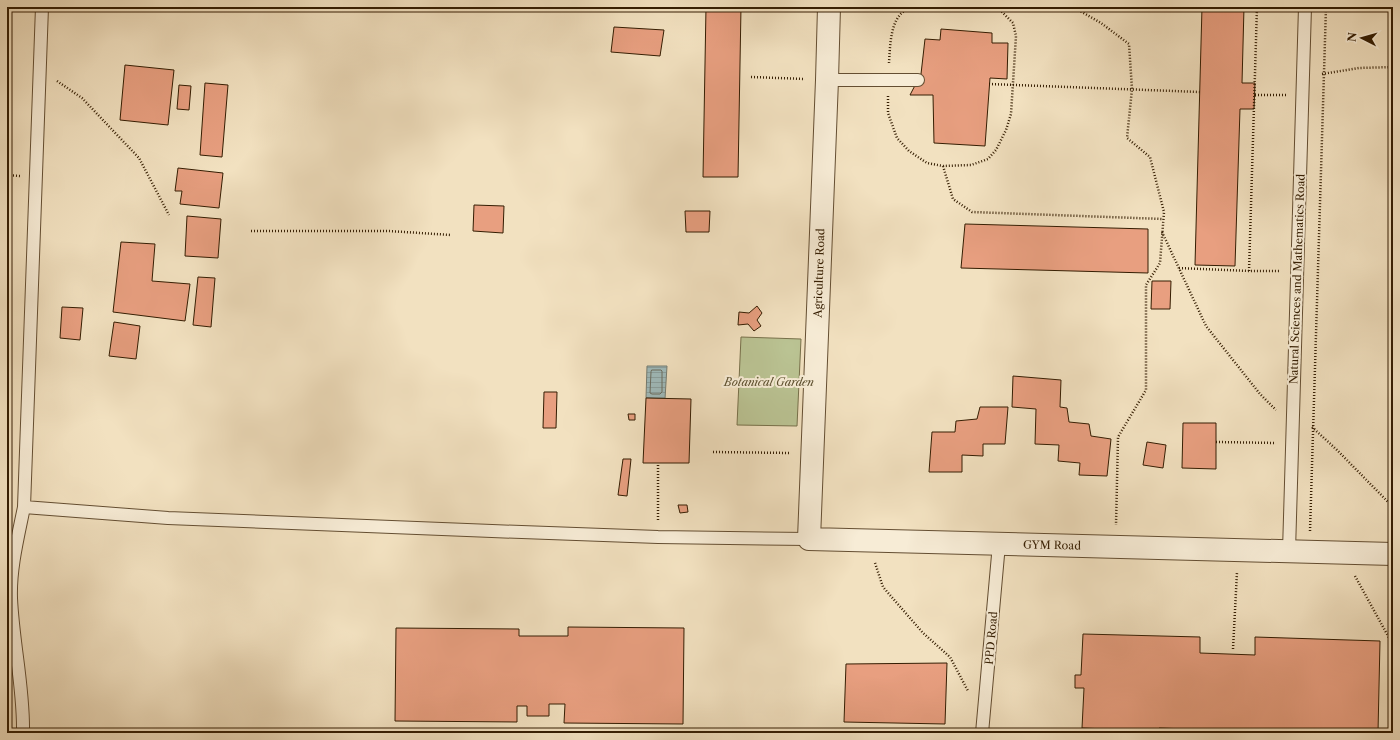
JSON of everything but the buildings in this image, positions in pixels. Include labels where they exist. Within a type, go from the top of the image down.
[{"type":"street","name":"Agriculture Road","points":[[809,539],[828,80],[829,7]]},
{"type":"street","name":"GYM Road","points":[[809,539],[1393,554]]},
{"type":"lane","points":[[23,733],[23,709],[11,598],[14,560],[24,507],[42,7]]},
{"type":"lane","name":"Natural Sciences and Mathematics Road","points":[[1289,551],[1305,7]]},
{"type":"lane","points":[[828,80],[918,80]]},
{"type":"lane","name":"GYM Road","points":[[24,507],[168,518],[658,537],[809,539]]},
{"type":"lane","name":"PPD Road","points":[[982,733],[999,544]]},
{"type":"path","points":[[914,7],[902,13],[894,25],[890,46],[888,113],[897,138],[910,151],[926,163],[943,166],[970,165],[988,159],[996,150],[1011,114],[1016,36],[1013,23],[1002,12],[993,7]]},
{"type":"path","points":[[1073,7],[1101,23],[1129,44],[1132,89],[1127,138],[1150,157],[1164,212],[1160,263],[1146,285],[1146,390],[1118,437],[1116,530]]},
{"type":"path","points":[[1249,271],[1257,7]]},
{"type":"path","points":[[1310,536],[1326,7]]},
{"type":"path","points":[[1255,95],[1302,95],[1323,73],[1359,68],[1393,67]]},
{"type":"path","points":[[40,70],[82,98],[139,158],[169,215]]},
{"type":"path","points":[[751,77],[828,80]]},
{"type":"path","points":[[989,84],[1200,92]]},
{"type":"path","points":[[943,166],[952,199],[972,212],[1163,219]]},
{"type":"path","points":[[251,230],[389,231],[452,235]]},
{"type":"path","points":[[1162,232],[1206,326],[1260,394],[1285,418],[1313,427],[1393,507]]},
{"type":"path","points":[[1179,268],[1283,271]]},
{"type":"path","points":[[1216,442],[1277,443]]},
{"type":"path","points":[[713,452],[812,453]]},
{"type":"path","points":[[658,463],[658,537]]},
{"type":"path","points":[[868,540],[883,587],[923,633],[950,657],[983,721]]},
{"type":"path","points":[[1233,649],[1239,550]]},
{"type":"path","points":[[1345,553],[1352,572],[1393,645]]},
{"type":"green space","name":"Botanical Garden","points":[[741,337],[801,339],[797,426],[737,425]]},
{"type":"water","points":[[647,366],[667,366],[665,399],[646,398]]}]
